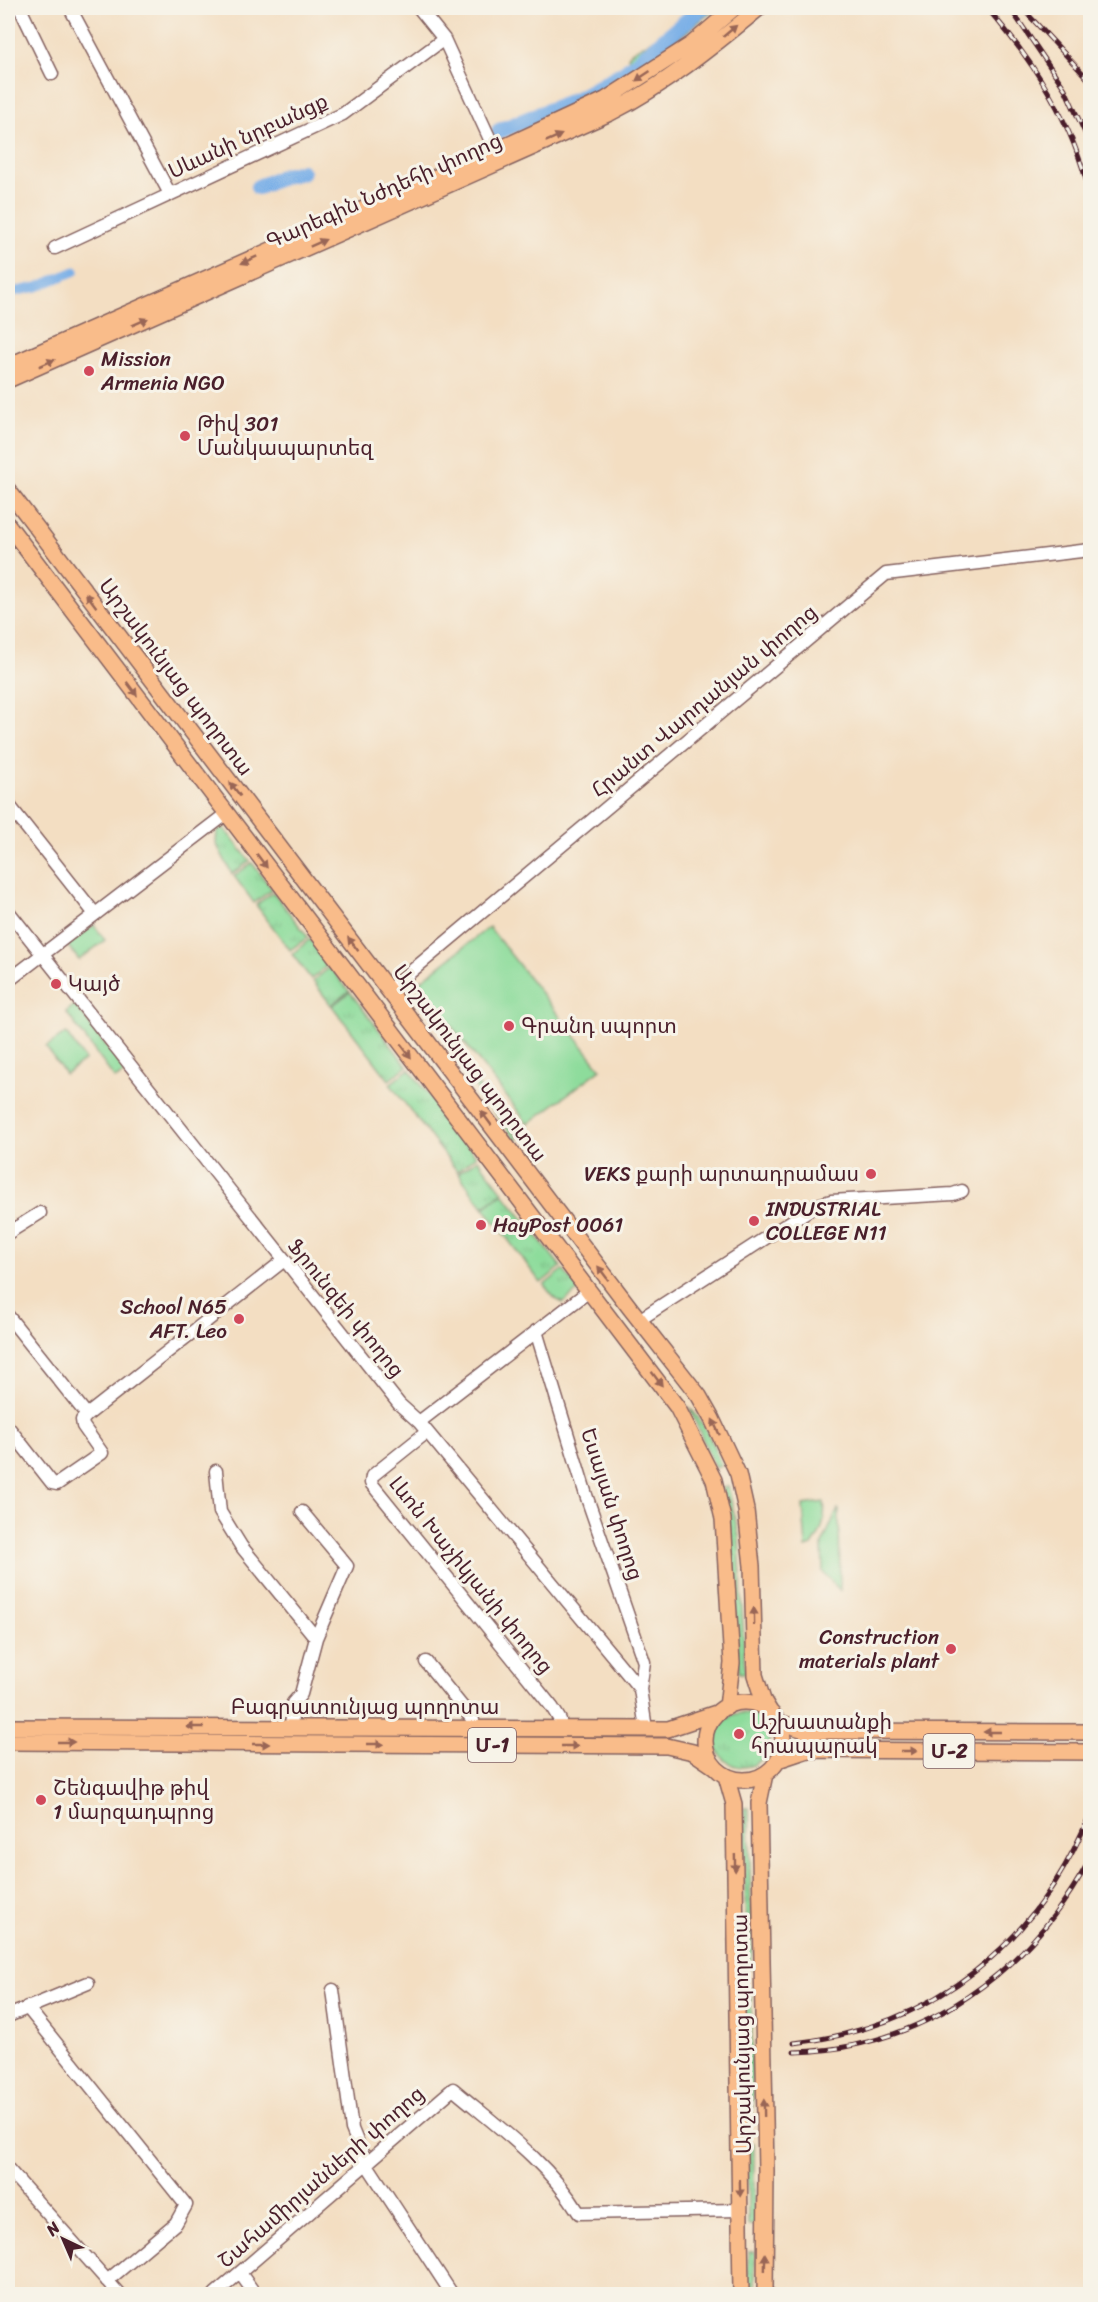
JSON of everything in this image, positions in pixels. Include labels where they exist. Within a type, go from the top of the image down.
[{"type":"main road","name":"Գարեգին Նժդեհի փողոց","points":[[697,50],[734,8]]},
{"type":"main road","name":"Գարեգին Նժդեհի փողոց","points":[[8,380],[498,157],[697,50],[759,8]]},
{"type":"main road","name":"Գարեգին Նժդեհի փողոց","points":[[8,366],[498,157]]},
{"type":"main road","name":"Արշակունյաց պողոտա","points":[[8,490],[639,1320],[685,1375],[703,1403],[738,1474],[746,1510],[752,1566],[756,1683],[775,1718]]},
{"type":"main road","name":"Արշակունյաց պողոտա","points":[[8,525],[677,1407],[714,1480],[723,1519],[732,1663],[723,1709]]},
{"type":"main road","points":[[88,632],[101,633],[106,620]]},
{"type":"main road","points":[[110,660],[110,644],[126,645]]},
{"type":"main road","points":[[371,1004],[389,990]]},
{"type":"main road","points":[[620,1333],[639,1320]]},
{"type":"main road","points":[[714,1480],[727,1470],[738,1474]]},
{"type":"main road","points":[[746,1702],[765,1708],[775,1718],[783,1741],[778,1760],[765,1774],[746,1780],[720,1771],[705,1744],[711,1721],[723,1709],[746,1702]]},
{"type":"main road","name":"Բագրատունյաց պողոտա","points":[[8,1727],[668,1729],[723,1709]]},
{"type":"main road","name":"Մ-2","points":[[775,1718],[808,1731],[1090,1732]]},
{"type":"main road","name":"Բագրատունյաց պողոտա","points":[[8,1742],[667,1746],[693,1752],[720,1771]]},
{"type":"main road","name":"Մ-2","points":[[778,1760],[808,1750],[1090,1752]]},
{"type":"main road","name":"Արշակունյաց պողոտա","points":[[720,1771],[734,1804],[741,2295]]},
{"type":"main road","name":"Արշակունյաց պողոտա","points":[[765,1774],[759,1803],[765,2295]]},
{"type":"main road","points":[[736,1982],[749,1975],[762,1982]]},
{"type":"main road","points":[[740,2230],[745,2238],[753,2241],[758,2240],[766,2230]]},
{"type":"street","points":[[20,8],[52,74]]},
{"type":"street","points":[[70,8],[170,194]]},
{"type":"street","points":[[419,8],[444,39],[498,157]]},
{"type":"street","name":"Սևանի նրբանցք","points":[[55,248],[343,114],[444,39]]},
{"type":"street","name":"Հրանտ Վարդանյան փողոց","points":[[389,990],[886,574],[1090,550]]},
{"type":"street","points":[[8,804],[95,914]]},
{"type":"street","points":[[8,981],[226,814]]},
{"type":"street","name":"Ֆրունզեի փողոց","points":[[8,910],[283,1261],[399,1404],[423,1427],[640,1689]]},
{"type":"street","points":[[639,1320],[815,1206],[831,1201],[953,1194],[962,1191]]},
{"type":"street","points":[[8,1233],[40,1213]]},
{"type":"street","points":[[8,1427],[54,1484],[102,1453],[83,1426],[82,1420],[87,1415],[283,1261]]},
{"type":"street","name":"Լևոն Խաչիկյանի փողոց","points":[[560,1728],[560,1720],[552,1707],[371,1483],[372,1476],[423,1427],[536,1332],[589,1291]]},
{"type":"street","points":[[8,1316],[87,1415]]},
{"type":"street","name":"Եսայան փողոց","points":[[536,1332],[586,1495],[644,1662],[640,1689]]},
{"type":"street","points":[[216,1471],[220,1512],[241,1546],[316,1638]]},
{"type":"street","points":[[291,1728],[293,1702],[301,1694],[316,1638],[347,1566],[302,1512]]},
{"type":"street","points":[[426,1662],[473,1720],[472,1728]]},
{"type":"street","points":[[640,1689],[646,1729]]},
{"type":"street","points":[[8,2016],[88,1983]]},
{"type":"street","points":[[333,1990],[352,2129],[366,2163],[452,2295]]},
{"type":"street","points":[[27,2007],[186,2205],[176,2223],[107,2281]]},
{"type":"street","name":"Շահամիրյանների փողոց","points":[[215,2295],[453,2089],[535,2157],[566,2192],[579,2213],[740,2210]]},
{"type":"street","points":[[8,2169],[119,2295]]},
{"type":"street","points":[[240,2273],[255,2295]]},
{"type":"green space","points":[[693,8],[716,8],[662,52],[631,71],[628,57],[631,52],[666,32]]},
{"type":"green space","points":[[223,827],[250,861],[232,874],[216,843],[217,831]]},
{"type":"green space","points":[[252,863],[272,889],[254,903],[234,876]]},
{"type":"green space","points":[[273,892],[308,937],[290,950],[256,905]]},
{"type":"green space","points":[[94,925],[105,940],[79,960],[67,945]]},
{"type":"green space","name":"Գրանդ սպորտ","points":[[489,927],[601,1069],[528,1124],[418,983]]},
{"type":"green space","points":[[310,939],[329,964],[311,979],[292,954]]},
{"type":"green space","points":[[330,967],[349,991],[331,1005],[313,981]]},
{"type":"green space","points":[[350,992],[407,1066],[389,1080],[332,1006]]},
{"type":"green space","points":[[75,1005],[126,1072],[115,1079],[66,1012]]},
{"type":"green space","points":[[66,1033],[85,1060],[65,1074],[46,1047]]},
{"type":"green space","points":[[465,1068],[518,1138],[516,1141],[462,1070]]},
{"type":"green space","points":[[409,1069],[476,1156],[457,1171],[390,1084]]},
{"type":"green space","points":[[478,1159],[503,1192],[483,1207],[458,1173]]},
{"type":"green space","points":[[503,1193],[561,1267],[541,1283],[484,1208]]},
{"type":"green space","points":[[563,1270],[579,1290],[563,1303],[556,1300],[544,1285]]},
{"type":"green space","points":[[689,1407],[704,1427],[721,1466],[715,1468]]},
{"type":"green space","points":[[728,1486],[739,1537],[745,1673],[739,1673],[732,1538],[722,1488]]},
{"type":"green space","points":[[824,1502],[824,1520],[821,1531],[812,1546],[806,1548],[803,1505]]},
{"type":"green space","points":[[838,1509],[840,1591],[823,1572],[822,1544]]},
{"type":"green space","points":[[738,1713],[748,1713],[758,1717],[766,1725],[770,1740],[766,1755],[758,1763],[748,1767],[738,1767],[728,1763],[720,1755],[716,1745],[716,1735],[720,1725],[728,1717]]},
{"type":"green space","points":[[744,1808],[749,1808],[752,1969],[746,1969]]},
{"type":"green space","points":[[746,1988],[751,1988],[753,2124],[747,2124]]},
{"type":"green space","points":[[748,2143],[754,2143],[754,2225],[748,2225]]},
{"type":"green space","points":[[748,2252],[755,2252],[755,2294],[748,2294]]},
{"type":"waterway","points":[[499,131],[577,99],[625,72],[702,8]]},
{"type":"waterway","points":[[258,187],[284,176],[302,172]]},
{"type":"waterway","points":[[8,293],[37,287],[75,271]]},
{"type":"railway","points":[[987,8],[1021,50],[1050,95],[1073,143],[1090,195]]},
{"type":"railway","points":[[1010,8],[1065,89],[1090,144]]},
{"type":"railway","points":[[1022,8],[1090,81]]},
{"type":"railway","points":[[794,2043],[845,2034],[892,2019],[936,1998],[975,1971],[1010,1939],[1041,1902],[1068,1861],[1090,1814]]},
{"type":"railway","points":[[794,2052],[842,2047],[887,2036],[929,2019],[968,1996],[1004,1968],[1037,1936],[1065,1899],[1090,1859]]},
{"type":"place","name":"Mission Armenia NGO","points":[[89,371]]},
{"type":"place","name":"Թիվ 301 Մանկապարտեզ","points":[[185,436]]},
{"type":"place","name":"Կայծ","points":[[56,984]]},
{"type":"place","name":"Գրանդ սպորտ","points":[[509,1026]]},
{"type":"place","name":"VEKS քարի արտադրամաս","points":[[871,1174]]},
{"type":"place","name":"INDUSTRIAL COLLEGE N11","points":[[754,1221]]},
{"type":"place","name":"HayPost 0061","points":[[481,1225]]},
{"type":"place","name":"School N65 AFT. Leo","points":[[239,1319]]},
{"type":"place","name":"Construction materials plant","points":[[951,1649]]},
{"type":"place","name":"Աշխատանքի հրապարակ","points":[[739,1734]]},
{"type":"place","name":"Շենգավիթ թիվ 1 մարզադպրոց","points":[[41,1800]]}]
